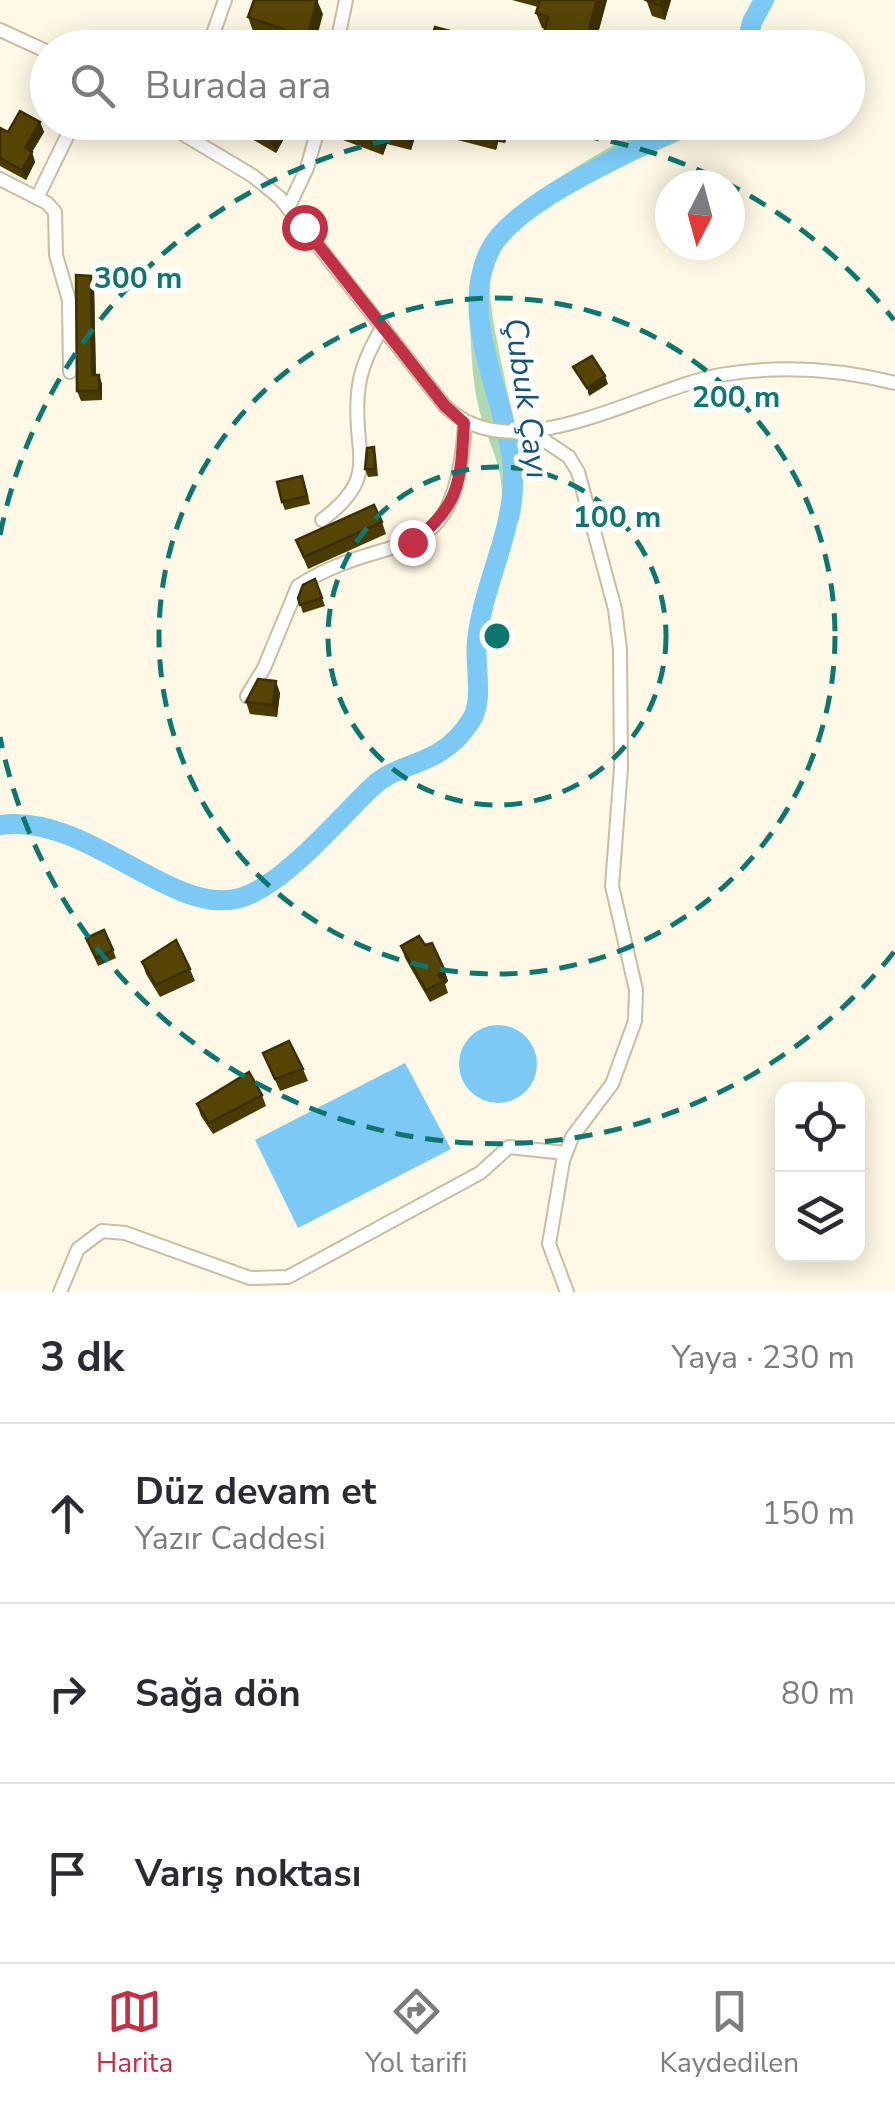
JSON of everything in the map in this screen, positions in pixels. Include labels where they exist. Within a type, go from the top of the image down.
[{"type":"street","points":[[214,30],[225,0]]},
{"type":"street","points":[[340,30],[346,0]]},
{"type":"street","points":[[0,30],[30,44]]},
{"type":"street","points":[[37,198],[65,140]]},
{"type":"street","points":[[194,140],[252,176],[288,208],[445,406],[464,423],[485,430],[528,432],[724,374],[834,371],[895,383]]},
{"type":"street","points":[[288,208],[315,140]]},
{"type":"street","points":[[0,179],[55,212],[56,255],[69,300],[70,372]]},
{"type":"street","points":[[322,520],[344,504],[360,479],[358,387],[383,326]]},
{"type":"street","points":[[246,696],[271,653],[298,586],[357,558],[402,548],[441,520],[458,486],[464,423]]},
{"type":"street","points":[[528,432],[568,456],[578,472],[614,609],[622,702],[612,886],[636,990],[635,1021],[612,1084],[564,1153],[549,1244],[567,1292]]},
{"type":"street","points":[[60,1292],[78,1249],[102,1231],[124,1233],[236,1275],[288,1277],[480,1173],[509,1147],[564,1153]]},
{"type":"green space","points":[[624,140],[681,140],[591,180],[527,218],[504,239],[492,262],[494,323],[522,469],[519,521],[500,511],[499,468],[477,400],[470,323],[476,263],[481,248],[511,213]]},
{"type":"water","points":[[498,1025],[526,1036],[537,1064],[526,1092],[498,1103],[470,1092],[459,1064],[470,1036]]},
{"type":"water","points":[[405,1063],[451,1149],[298,1228],[255,1140]]},
{"type":"building","points":[[254,0],[317,0],[310,30],[283,30],[248,17]]},
{"type":"building","points":[[540,0],[597,0],[589,30],[545,30],[548,17],[536,13]]},
{"type":"building","points":[[20,111],[30,116],[30,139],[25,148],[32,152],[22,170],[0,158],[0,128],[8,132]]},
{"type":"building","points":[[76,275],[91,276],[92,375],[99,375],[99,391],[77,391]]},
{"type":"building","points":[[592,356],[605,376],[587,388],[573,367]]},
{"type":"building","points":[[374,447],[375,469],[365,469],[367,448]]},
{"type":"building","points":[[302,476],[307,496],[282,502],[277,482]]},
{"type":"building","points":[[374,505],[382,522],[304,557],[296,540]]},
{"type":"building","points":[[315,579],[322,598],[300,605],[298,598],[303,585]]},
{"type":"building","points":[[258,679],[276,681],[273,705],[246,702]]},
{"type":"building","points":[[104,930],[113,950],[96,958],[86,938]]},
{"type":"building","points":[[419,936],[425,945],[432,943],[444,969],[438,975],[444,981],[426,990],[401,946]]},
{"type":"building","points":[[176,940],[190,969],[156,985],[142,962]]},
{"type":"building","points":[[289,1041],[303,1069],[275,1079],[263,1053]]},
{"type":"building","points":[[249,1072],[262,1095],[209,1123],[197,1104]]},
{"type":"waterway","name":"Çubuk Çayı","points":[[750,30],[764,0]]},
{"type":"waterway","name":"Çubuk Çayı","points":[[0,825],[33,825],[65,834],[185,893],[213,900],[240,898],[292,866],[383,778],[433,756],[458,737],[477,704],[480,619],[512,494],[510,446],[481,333],[481,277],[490,250],[525,213],[581,177],[655,140]]},
{"type":"route","points":[[304,227],[445,406],[464,423],[462,466],[453,500],[441,520],[412,542]]}]
